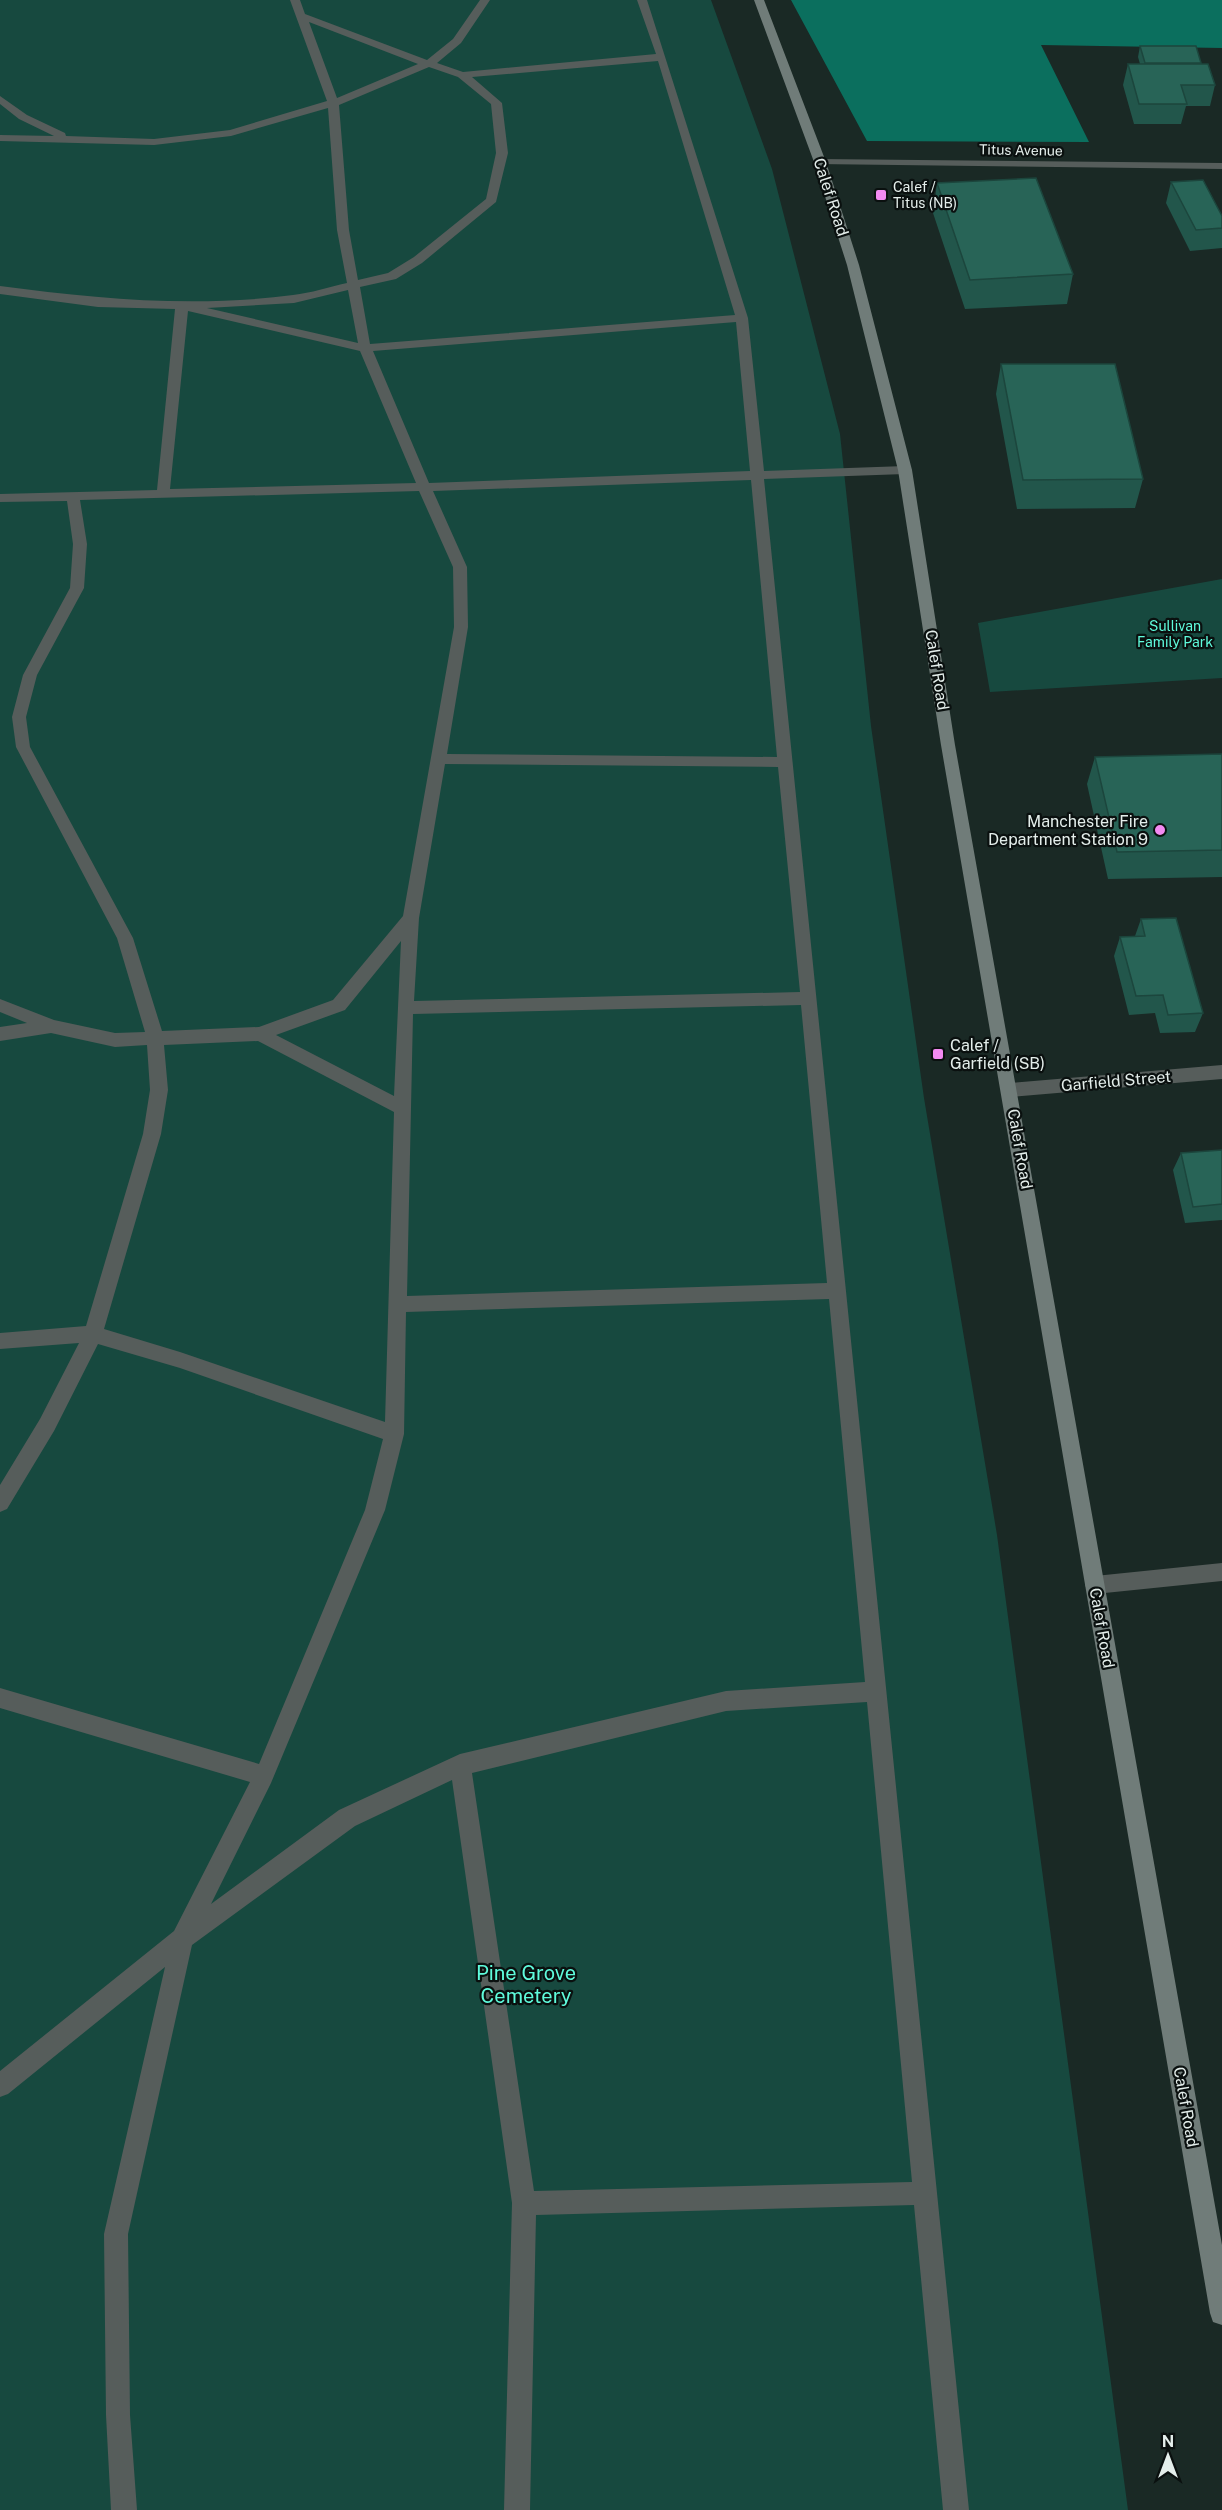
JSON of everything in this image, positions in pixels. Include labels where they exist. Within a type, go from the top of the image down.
[{"type":"main road","name":"Calef Road","points":[[759,0],[820,162],[853,265],[905,470],[948,745],[1220,2284],[1222,2313]]},
{"type":"street","points":[[0,138],[154,142],[231,133],[333,103],[430,63],[457,41],[485,0]]},
{"type":"street","points":[[642,0],[662,57],[742,318],[956,2510]]},
{"type":"street","points":[[0,290],[98,303],[182,306],[294,299],[392,276],[418,260],[492,200],[502,153],[496,103],[462,75],[387,50],[299,8]]},
{"type":"street","points":[[124,2510],[118,2415],[116,2234],[182,1939],[264,1776],[375,1510],[394,1434],[405,1008],[411,918],[461,627],[460,567],[365,348],[343,230],[333,103],[299,8]]},
{"type":"street","points":[[462,75],[662,57]]},
{"type":"street","points":[[0,99],[23,117],[71,140]]},
{"type":"street","name":"Titus Avenue","points":[[820,162],[1222,166]]},
{"type":"street","points":[[182,306],[365,348],[742,318]]},
{"type":"street","points":[[163,493],[182,306]]},
{"type":"street","points":[[0,498],[425,487],[905,470]]},
{"type":"street","points":[[0,1503],[47,1425],[93,1334],[152,1134],[159,1090],[155,1037],[125,938],[23,747],[19,717],[30,675],[77,588],[80,544],[73,496]]},
{"type":"street","points":[[439,759],[784,762]]},
{"type":"street","points":[[0,1005],[51,1026],[115,1040],[260,1034],[339,1005],[411,918]]},
{"type":"street","points":[[405,1008],[807,998]]},
{"type":"street","points":[[0,1034],[51,1026]]},
{"type":"street","points":[[260,1034],[402,1108]]},
{"type":"street","name":"Garfield Street","points":[[1010,1090],[1222,1072]]},
{"type":"street","points":[[398,1304],[836,1291]]},
{"type":"street","points":[[0,1341],[93,1334],[180,1360],[394,1434]]},
{"type":"street","points":[[1095,1585],[1222,1572]]},
{"type":"street","points":[[0,2086],[182,1939],[347,1818],[460,1765],[601,1729],[726,1701],[875,1691]]},
{"type":"street","points":[[0,1698],[264,1776]]},
{"type":"street","points":[[460,1765],[524,2203],[517,2510]]},
{"type":"street","points":[[524,2203],[925,2193]]},
{"type":"green space","name":"Pine Grove Cemetery","points":[[0,0],[711,0],[772,169],[840,434],[871,726],[924,1098],[997,1535],[1128,2510],[0,2510]]},
{"type":"green space","points":[[791,0],[1222,0],[1222,48],[1041,45],[1089,142],[867,141]]},
{"type":"green space","name":"Sullivan Family Park","points":[[1222,579],[1222,678],[990,692],[978,623]]},
{"type":"building","points":[[1140,46],[1196,46],[1201,63],[1145,63]]},
{"type":"building","points":[[1128,64],[1208,64],[1215,85],[1181,85],[1187,104],[1139,104]]},
{"type":"building","points":[[1036,178],[1073,274],[970,280],[937,183]]},
{"type":"building","points":[[1203,180],[1222,216],[1222,228],[1196,230],[1171,182]]},
{"type":"building","points":[[1001,364],[1115,364],[1143,479],[1023,480]]},
{"type":"building","name":"Manchester Fire Department Station 9","points":[[1222,754],[1222,850],[1117,852],[1095,757]]},
{"type":"building","points":[[1176,918],[1203,1013],[1168,1015],[1163,995],[1136,996],[1120,937],[1145,936],[1141,919]]},
{"type":"building","points":[[1222,1150],[1222,1204],[1193,1207],[1181,1153]]},
{"type":"place","name":"Calef / Titus (NB)","points":[[881,195]]},
{"type":"place","name":"Manchester Fire Department Station 9","points":[[1160,830]]},
{"type":"place","name":"Calef / Garfield (SB)","points":[[938,1054]]}]
